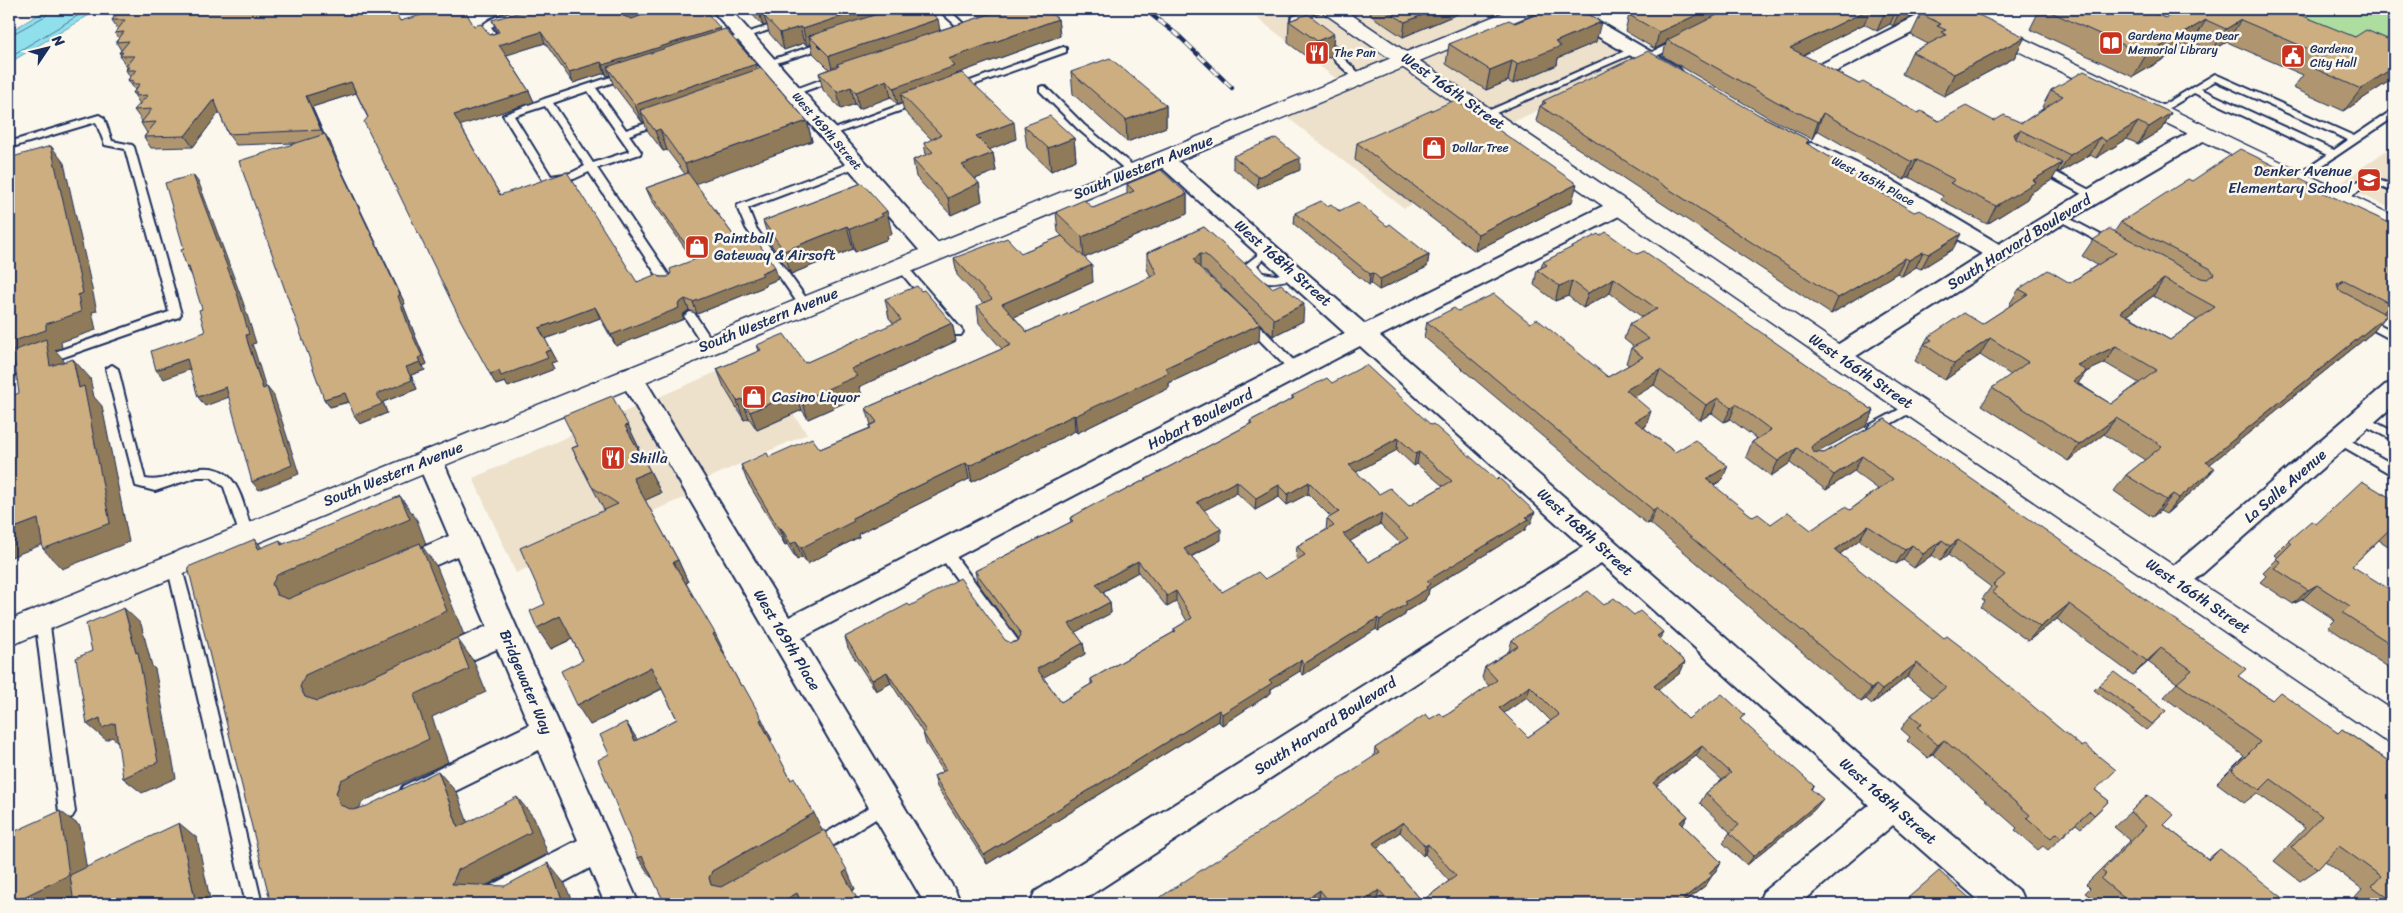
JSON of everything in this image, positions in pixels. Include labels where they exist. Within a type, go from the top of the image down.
[{"type":"main road","name":"West 166th Street","points":[[1332,9],[1838,356],[2176,581],[2394,730]]},
{"type":"main road","name":"South Western Avenue","points":[[9,633],[630,376],[1528,9]]},
{"type":"main road","points":[[1946,9],[2394,225]]},
{"type":"street","name":"West 169th Street","points":[[720,9],[779,79],[856,164],[870,186],[934,253]]},
{"type":"street","points":[[1564,9],[1690,82]]},
{"type":"street","points":[[1828,68],[1946,9]]},
{"type":"street","name":"South Harvard Boulevard","points":[[1838,356],[1998,253],[2203,133]]},
{"type":"street","name":"West 165th Place","points":[[1797,142],[1882,184],[1998,253]]},
{"type":"street","name":"West 168th Street","points":[[1164,159],[1364,334],[1893,805],[2008,904]]},
{"type":"street","name":"Hobart Boulevard","points":[[783,634],[1364,334],[1619,207]]},
{"type":"street","name":"West 169th Place","points":[[630,376],[944,904]]},
{"type":"street","name":"La Salle Avenue","points":[[2176,581],[2394,391]]},
{"type":"street","name":"Bridgewater Way","points":[[429,459],[622,904]]},
{"type":"street","points":[[369,582],[465,541]]},
{"type":"street","name":"South Harvard Boulevard","points":[[1048,904],[1603,548]]},
{"type":"street","points":[[408,676],[504,632]]},
{"type":"street","points":[[392,807],[547,731]]},
{"type":"street","points":[[1775,904],[1893,805]]},
{"type":"street","points":[[490,904],[597,847]]},
{"type":"lane","points":[[497,42],[486,26],[500,18],[529,9]]},
{"type":"lane","points":[[899,20],[924,12],[943,9],[965,29],[950,38]]},
{"type":"lane","points":[[1321,9],[1294,19],[1338,52],[1338,59],[1359,78]]},
{"type":"lane","points":[[707,48],[796,20]]},
{"type":"lane","points":[[1486,114],[1687,38]]},
{"type":"lane","points":[[779,79],[840,39]]},
{"type":"lane","points":[[944,92],[1063,50]]},
{"type":"lane","points":[[590,87],[636,152],[591,166],[574,176],[548,180],[508,115],[547,101],[635,72]]},
{"type":"lane","points":[[779,79],[843,75]]},
{"type":"lane","points":[[2158,111],[2215,77],[2356,140]]},
{"type":"lane","points":[[1043,89],[1081,127],[1133,171]]},
{"type":"lane","points":[[2195,90],[2334,154]]},
{"type":"lane","points":[[829,133],[926,99]]},
{"type":"lane","points":[[547,101],[668,283]]},
{"type":"lane","points":[[2298,179],[2394,113]]},
{"type":"lane","points":[[9,145],[99,118],[108,143],[129,147],[174,314],[9,372]]},
{"type":"lane","points":[[624,134],[670,118]]},
{"type":"lane","points":[[2028,161],[2093,196]]},
{"type":"lane","points":[[805,305],[742,207],[856,164]]},
{"type":"lane","points":[[2340,199],[2361,182],[2372,180],[2394,189]]},
{"type":"lane","points":[[2059,216],[2118,248]]},
{"type":"lane","points":[[902,266],[956,332]]},
{"type":"lane","points":[[1236,309],[1296,370]]},
{"type":"lane","points":[[2354,315],[2394,337]]},
{"type":"lane","points":[[690,316],[709,345]]},
{"type":"lane","points":[[112,369],[140,483],[155,486],[197,472],[214,472],[230,484],[246,535]]},
{"type":"lane","points":[[1862,435],[1913,406]]},
{"type":"lane","points":[[2362,419],[2394,437]]},
{"type":"lane","points":[[2339,440],[2394,471]]},
{"type":"lane","points":[[944,551],[1014,646]]},
{"type":"lane","points":[[174,565],[185,603],[254,904]]},
{"type":"lane","points":[[42,619],[67,812]]},
{"type":"lane","points":[[799,858],[885,805]]},
{"type":"shaded area","points":[[1282,9],[1564,9],[1650,59],[1504,126],[1511,158],[1404,208],[1279,111],[1343,84],[1257,18]]},
{"type":"shaded area","name":"Denker Avenue Elementary School","points":[[2394,145],[2394,210],[2339,184],[2367,164]]},
{"type":"shaded area","points":[[753,356],[807,434],[695,484],[699,493],[671,503],[516,573],[473,478]]},
{"type":"green space","points":[[2246,9],[2394,9],[2394,46],[2384,54]]},
{"type":"water","points":[[48,9],[99,9],[9,63],[9,32]]},
{"type":"building","points":[[121,9],[394,9],[400,21],[443,9],[464,9],[474,26],[481,24],[490,35],[499,32],[492,20],[531,9],[638,9],[624,13],[623,16],[632,19],[659,9],[704,9],[720,28],[603,65],[601,62],[569,72],[541,32],[499,45],[529,91],[454,115],[500,195],[567,172],[637,282],[657,274],[660,277],[668,277],[671,273],[670,269],[696,259],[646,188],[688,173],[739,243],[754,237],[775,267],[761,273],[763,275],[693,302],[685,299],[678,304],[679,308],[611,335],[595,307],[539,328],[551,350],[545,352],[548,358],[501,376],[499,371],[490,374],[460,319],[364,122],[368,117],[351,82],[306,96],[321,130],[228,134],[214,99],[185,136],[144,137],[156,122],[141,123],[152,109],[134,110],[148,95],[135,96],[137,93],[133,93],[140,84],[132,84],[134,81],[128,80],[136,70],[126,70],[129,67],[125,67],[134,56],[120,56],[123,52],[119,53],[129,41],[116,42],[124,32],[115,33],[125,20],[112,20]]},
{"type":"building","points":[[786,9],[864,9],[803,29],[800,27],[780,33],[764,16]]},
{"type":"building","points":[[893,9],[926,9],[938,19],[829,56],[809,36]]},
{"type":"building","points":[[988,9],[1045,9],[1058,19],[948,59],[955,66],[894,88],[887,80],[856,92],[851,87],[837,92],[819,73],[839,66],[837,64],[993,13]]},
{"type":"building","points":[[1384,9],[1437,9],[1405,22]]},
{"type":"building","points":[[1550,9],[1578,9],[1601,22],[1555,42],[1561,46],[1517,64],[1512,61],[1490,70],[1449,44],[1509,20],[1515,23]]},
{"type":"building","points":[[1643,9],[1710,9],[1659,32],[1629,15]]},
{"type":"building","points":[[1728,9],[1870,9],[1790,48],[1859,84],[1863,82],[1918,113],[1921,111],[1939,121],[1966,106],[1994,121],[2004,115],[2022,123],[2063,96],[2051,90],[2084,71],[2171,113],[2149,127],[2138,122],[2106,141],[2100,137],[2070,155],[2020,130],[2014,134],[2016,139],[2062,163],[2033,180],[2036,182],[1996,206],[1950,183],[1955,180],[1917,160],[1912,162],[1823,113],[1818,122],[1777,102],[1667,40]]},
{"type":"building","points":[[1873,9],[1895,9],[1884,14]]},
{"type":"building","points":[[1931,9],[1966,9],[2025,37],[1954,74],[1912,52],[1946,35],[1941,32],[1946,30],[1937,26],[1941,24],[1921,14]]},
{"type":"building","points":[[2044,9],[2144,9],[2165,18],[2182,9],[2286,9],[2355,37],[2366,30],[2392,41],[2394,39],[2394,67],[2361,89],[2309,66],[2325,56],[2241,20],[2226,29],[2206,20],[2146,55]]},
{"type":"building","points":[[1308,14],[1334,34],[1317,41],[1289,21]]},
{"type":"building","points":[[725,29],[756,64],[635,105],[607,67]]},
{"type":"building","points":[[1648,51],[1761,116],[1809,140],[1806,143],[1877,185],[1875,185],[1878,187],[1875,189],[1914,212],[1920,210],[1961,234],[1929,254],[1923,252],[1909,260],[1905,258],[1838,298],[1540,106],[1546,103],[1543,101]]},
{"type":"building","points":[[1110,58],[1166,105],[1126,120],[1071,72]]},
{"type":"building","points":[[761,68],[807,121],[685,164],[660,129],[655,131],[640,110]]},
{"type":"building","points":[[962,73],[1014,122],[976,136],[993,153],[962,165],[979,183],[948,198],[913,160],[933,152],[924,143],[941,135],[901,94]]},
{"type":"building","points":[[1455,100],[1577,184],[1478,234],[1357,143]]},
{"type":"building","points":[[1050,116],[1074,138],[1048,148],[1024,126]]},
{"type":"building","points":[[325,134],[400,295],[398,296],[410,330],[422,356],[418,358],[420,362],[406,367],[412,380],[377,394],[382,404],[354,415],[345,393],[324,399],[239,161]]},
{"type":"building","points":[[1276,138],[1300,158],[1258,177],[1233,156]]},
{"type":"building","points":[[51,146],[83,293],[78,295],[81,312],[46,324],[46,330],[14,341],[13,335],[9,337],[9,158]]},
{"type":"building","points":[[2240,149],[2310,183],[2307,185],[2394,225],[2394,301],[2391,304],[2344,280],[2337,284],[2339,290],[2387,315],[2206,462],[2215,468],[2179,498],[2173,494],[2166,500],[2126,475],[2162,446],[2116,418],[2079,445],[1992,388],[2028,362],[1990,338],[1954,364],[1924,344],[1932,340],[1928,337],[1964,313],[1982,324],[2028,294],[2019,289],[2048,270],[2070,283],[2116,253],[2093,240],[2110,229],[2201,278],[2207,279],[2214,274],[2211,269],[2121,222],[2188,179],[2192,181]],"holes":[[[2164,279],[2215,307],[2170,340],[2120,312]],[[2116,346],[2157,370],[2111,404],[2073,381],[2086,371],[2077,365]]]},
{"type":"building","points":[[1161,170],[1187,194],[1082,237],[1056,212],[1084,200],[1093,208],[1134,191],[1127,184]]},
{"type":"building","points":[[193,175],[237,293],[249,334],[246,335],[248,343],[263,389],[267,387],[292,465],[252,482],[226,387],[198,397],[187,359],[156,370],[151,351],[205,332],[199,310],[202,309],[189,267],[187,268],[181,250],[184,249],[165,183]]},
{"type":"building","points":[[862,183],[887,211],[881,214],[883,216],[850,229],[847,226],[784,251],[763,221]]},
{"type":"building","points":[[1321,201],[1327,206],[1331,204],[1339,211],[1358,202],[1387,226],[1390,224],[1429,255],[1380,279],[1373,273],[1370,274],[1295,213]]},
{"type":"building","points":[[1204,227],[1272,288],[1281,284],[1304,304],[1274,319],[1206,255],[1200,254],[1194,259],[1196,264],[1260,324],[1165,368],[1169,372],[969,466],[966,463],[852,518],[854,521],[801,548],[796,541],[791,544],[781,528],[779,529],[741,465],[767,453],[769,457],[812,438],[820,449],[871,428],[869,426],[877,422],[866,408],[1011,345],[977,306],[992,299],[954,258],[1007,238],[1021,253],[1062,236],[1092,265],[1002,304],[1027,332],[1157,274],[1147,253]]},
{"type":"building","points":[[1606,232],[1637,254],[1644,251],[1874,411],[1814,444],[1811,447],[1813,452],[1824,453],[1885,419],[2246,669],[2238,676],[2272,700],[2280,692],[2338,733],[2342,729],[2394,765],[2394,902],[2372,886],[2381,876],[2339,846],[2318,869],[2291,848],[2322,816],[2271,779],[2260,790],[2232,770],[2260,742],[2177,683],[2192,670],[2161,648],[2147,661],[2069,604],[2040,627],[1992,592],[1997,588],[1993,585],[2005,575],[1958,540],[1950,546],[1942,540],[1923,554],[1912,545],[1905,550],[1868,526],[1835,550],[1944,638],[1947,636],[1968,652],[2082,747],[2085,745],[2116,770],[2095,790],[2109,801],[2094,815],[2090,811],[2061,837],[2056,833],[2051,838],[2027,818],[2030,815],[1944,740],[1938,745],[1917,727],[1922,724],[1911,715],[1946,687],[1917,663],[1882,690],[1876,685],[1871,689],[1656,508],[1653,510],[1427,322],[1454,308],[1458,311],[1494,294],[1530,323],[1537,319],[1608,377],[1643,357],[1631,348],[1649,339],[1629,324],[1657,309],[1614,278],[1588,293],[1572,281],[1559,286],[1537,270],[1547,265],[1543,262],[1598,234],[1600,236]],"holes":[[[1660,370],[1706,405],[1718,398],[1731,408],[1736,404],[1771,430],[1752,442],[1778,461],[1797,448],[1834,475],[1862,456],[1893,479],[1850,510],[1845,507],[1811,530],[1788,512],[1771,524],[1758,514],[1753,517],[1706,479],[1728,466],[1695,440],[1675,452],[1635,421],[1651,411],[1626,390]]]},
{"type":"building","points":[[917,286],[921,291],[924,290],[952,323],[851,369],[857,376],[802,400],[796,392],[750,412],[742,399],[737,401],[717,369],[761,350],[757,345],[784,334],[805,363],[901,320],[885,299]]},
{"type":"building","points":[[46,339],[50,366],[73,359],[79,388],[84,386],[110,523],[43,549],[38,519],[9,530],[9,397],[19,393],[13,351]]},
{"type":"building","points":[[1366,365],[1431,425],[1433,424],[1497,480],[1499,478],[1535,512],[1526,517],[1529,519],[1427,581],[1430,584],[1426,587],[1427,589],[1405,602],[1407,604],[1380,620],[1378,618],[1304,664],[1301,660],[1269,680],[1272,683],[1222,714],[1219,710],[984,855],[934,776],[946,770],[923,733],[926,731],[887,672],[872,680],[845,637],[908,604],[910,606],[960,578],[1005,640],[1011,643],[1018,641],[1021,636],[1019,630],[975,571],[1073,521],[1070,518],[1095,504],[1116,493],[1118,494],[1252,423],[1250,421],[1294,398],[1292,396],[1327,378],[1332,383]],"holes":[[[1398,438],[1416,454],[1419,452],[1452,481],[1409,506],[1390,488],[1379,494],[1349,465]],[[1237,481],[1256,498],[1279,485],[1288,494],[1309,482],[1339,512],[1327,519],[1334,526],[1297,546],[1305,555],[1265,579],[1258,572],[1222,592],[1184,549],[1221,529],[1197,502]],[[1382,513],[1408,538],[1369,562],[1343,534]],[[1138,561],[1167,596],[1176,591],[1192,618],[1174,629],[1176,631],[1091,679],[1093,683],[1061,702],[1037,669],[1083,643],[1069,624],[1110,602],[1096,584]]]},
{"type":"building","points":[[612,396],[628,425],[625,426],[650,471],[633,478],[678,560],[673,562],[715,633],[713,634],[741,686],[743,685],[762,719],[760,720],[791,780],[794,778],[814,813],[712,871],[709,878],[711,885],[721,887],[824,830],[847,870],[843,873],[860,904],[802,904],[797,893],[778,904],[665,904],[642,856],[638,858],[598,760],[609,754],[600,735],[626,722],[635,741],[677,719],[651,667],[577,705],[561,671],[583,660],[560,616],[537,628],[530,611],[545,604],[520,548],[618,504],[592,487],[572,448],[578,446],[563,416]]},
{"type":"building","points":[[2362,481],[2394,500],[2394,527],[2352,566],[2394,592],[2394,646],[2343,613],[2350,606],[2317,585],[2308,590],[2274,568],[2281,562],[2276,559],[2291,544],[2288,541],[2311,521],[2316,524]]},
{"type":"building","points":[[400,496],[410,519],[277,575],[272,584],[277,595],[288,599],[420,543],[447,611],[305,675],[300,687],[305,697],[318,701],[457,638],[469,669],[414,695],[429,739],[341,780],[336,793],[340,805],[353,810],[367,806],[438,771],[458,827],[517,797],[531,832],[458,870],[452,884],[505,886],[548,863],[564,904],[271,904],[188,567],[255,539],[258,549],[280,540],[281,545]]},
{"type":"building","points":[[1588,591],[1604,605],[1614,598],[1634,615],[1640,611],[1663,632],[1657,636],[1685,662],[1654,686],[1688,719],[1722,694],[1745,715],[1740,719],[1814,786],[1811,789],[1823,799],[1754,856],[1730,833],[1739,825],[1706,793],[1731,773],[1702,746],[1653,783],[1688,816],[1680,822],[1721,862],[1709,873],[1712,876],[1683,899],[1688,903],[1686,904],[1392,904],[1379,890],[1359,904],[1331,904],[1320,890],[1300,904],[1150,904],[1379,753],[1375,748],[1426,714],[1430,719],[1440,713],[1444,717],[1497,680],[1485,667],[1518,646],[1512,640]],"holes":[[[1530,686],[1559,715],[1528,737],[1499,708]],[[1403,822],[1425,846],[1428,844],[1456,876],[1422,901],[1373,843]]]},
{"type":"building","points":[[124,608],[136,653],[138,652],[158,762],[123,778],[115,723],[102,728],[100,718],[87,724],[76,658],[92,651],[86,624]]},
{"type":"building","points":[[2114,672],[2166,711],[2152,724],[2099,685]]},
{"type":"building","points":[[2148,795],[2174,815],[2164,825],[2209,860],[2220,849],[2282,897],[2275,904],[2142,904],[2133,897],[2129,902],[2101,879],[2106,874],[2102,871],[2146,826],[2130,812]]},
{"type":"building","points":[[60,811],[69,875],[9,904],[9,834]]},
{"type":"building","points":[[179,823],[196,904],[74,904],[70,875]]},
{"type":"building","points":[[1939,871],[1974,902],[1971,904],[1901,904]]},
{"type":"railway","points":[[1144,9],[1179,36],[1232,88]]},
{"type":"place","name":"Gardena Mayme Dear Memorial Library","points":[[2111,43]]},
{"type":"place","name":"The Pan","points":[[1317,53]]},
{"type":"place","name":"Gardena City Hall","points":[[2293,56]]},
{"type":"place","name":"Dollar Tree","points":[[1434,148]]},
{"type":"place","name":"Denker Avenue Elementary School","points":[[2369,180]]},
{"type":"place","name":"Paintball Gateway & Airsoft","points":[[697,247]]},
{"type":"place","name":"Casino Liquor","points":[[754,397]]},
{"type":"place","name":"Shilla","points":[[613,458]]}]
